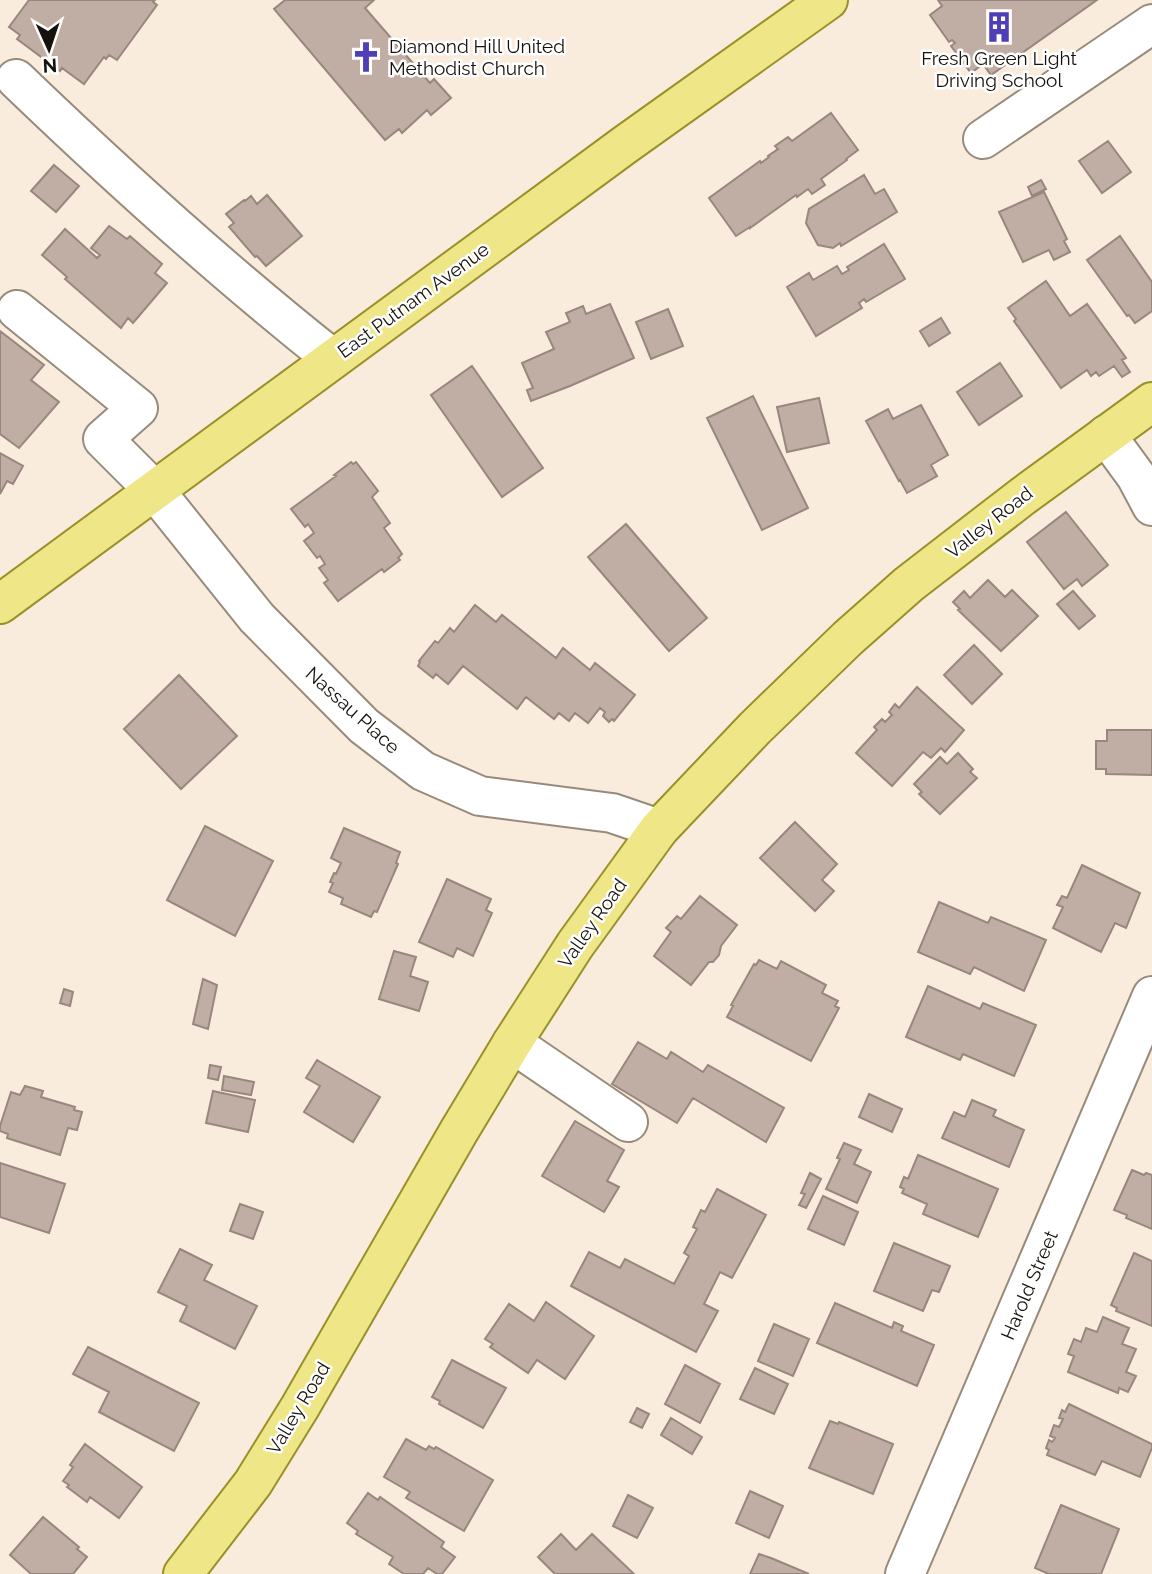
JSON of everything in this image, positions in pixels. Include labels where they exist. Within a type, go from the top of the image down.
[{"type":"main road","name":"East Putnam Avenue","points":[[0,604],[626,144],[828,0]]},
{"type":"main road","name":"Valley Road","points":[[183,1574],[253,1483],[512,1043],[575,945],[659,829],[755,728],[848,638],[909,584],[1152,402]]},
{"type":"street","points":[[983,139],[1152,24]]},
{"type":"street","points":[[16,79],[111,170],[283,320],[333,359]]},
{"type":"street","name":"Nassau Place","points":[[18,310],[138,408],[103,439],[155,491],[257,618],[364,726],[423,771],[480,796],[612,813],[659,829]]},
{"type":"street","points":[[1106,435],[1136,475],[1152,506]]},
{"type":"street","name":"Harold Street","points":[[905,1574],[1152,996]]},
{"type":"street","points":[[512,1043],[628,1122]]},
{"type":"building","points":[[29,0],[155,0],[153,2],[157,5],[117,60],[109,55],[106,59],[104,57],[84,84],[62,68],[60,71],[17,39],[20,35],[9,27]]},
{"type":"building","points":[[285,0],[374,0],[365,8],[430,83],[434,79],[451,98],[431,115],[427,110],[402,133],[399,129],[385,140],[274,9]]},
{"type":"building","name":"Fresh Green Light Driving School","points":[[938,0],[1097,0],[991,75],[983,64],[971,73],[951,46],[955,43],[952,40],[949,42],[930,15],[942,6]]},
{"type":"building","points":[[831,113],[858,150],[821,179],[825,185],[812,194],[808,189],[797,197],[796,195],[736,236],[709,198],[769,157],[778,149],[775,146],[788,137],[792,141]]},
{"type":"building","points":[[1108,141],[1131,172],[1102,193],[1079,161]]},
{"type":"building","points":[[54,165],[79,186],[56,212],[31,191]]},
{"type":"building","points":[[864,175],[875,194],[884,189],[897,212],[841,246],[840,243],[833,248],[818,245],[806,223],[809,209]]},
{"type":"building","points":[[1041,180],[1046,189],[1032,196],[1028,187]]},
{"type":"building","points":[[1044,192],[1067,239],[1064,241],[1070,252],[1054,260],[1049,250],[1023,262],[999,212]]},
{"type":"building","points":[[267,195],[302,236],[266,266],[229,227],[234,223],[226,214],[251,196],[257,204]]},
{"type":"building","points":[[109,226],[127,239],[130,236],[162,264],[155,273],[167,283],[133,323],[128,318],[121,328],[42,255],[65,229],[97,258],[100,255],[91,248]]},
{"type":"building","points":[[1120,236],[1152,282],[1152,311],[1135,323],[1127,316],[1087,260]]},
{"type":"building","points":[[884,244],[905,279],[866,302],[864,299],[859,303],[862,308],[816,336],[787,287],[809,273],[813,280],[837,266],[842,274],[849,270],[847,267]]},
{"type":"building","points":[[1046,281],[1070,316],[1087,304],[1126,358],[1122,360],[1130,372],[1122,377],[1114,366],[1099,376],[1096,372],[1091,376],[1087,370],[1061,388],[1014,321],[1016,319],[1008,308]]},
{"type":"building","points":[[610,304],[634,358],[531,401],[527,390],[533,388],[522,363],[554,349],[546,332],[570,322],[566,313],[583,306],[586,314]]},
{"type":"building","points":[[668,309],[683,346],[651,359],[636,322]]},
{"type":"building","points":[[941,318],[950,333],[929,346],[920,331]]},
{"type":"building","points":[[0,331],[44,365],[31,380],[59,402],[19,448],[0,434]]},
{"type":"building","points":[[1000,363],[1022,396],[979,425],[957,392]]},
{"type":"building","points":[[472,366],[543,468],[502,497],[431,395]]},
{"type":"building","points":[[753,396],[808,508],[762,530],[707,418]]},
{"type":"building","points":[[819,398],[829,443],[787,452],[777,407]]},
{"type":"building","points":[[921,405],[948,455],[931,465],[937,476],[907,493],[866,421],[888,409],[893,419]]},
{"type":"building","points":[[0,453],[23,466],[13,484],[7,481],[0,494]]},
{"type":"building","points":[[351,462],[356,462],[378,491],[372,497],[390,523],[384,528],[402,554],[398,558],[400,560],[384,572],[382,569],[338,601],[324,583],[328,580],[319,568],[325,564],[304,541],[314,533],[308,524],[305,527],[291,509]]},
{"type":"building","points":[[1066,512],[1108,565],[1082,586],[1077,579],[1064,589],[1027,542]]},
{"type":"building","points":[[626,524],[707,618],[669,651],[588,557]]},
{"type":"building","points":[[988,580],[1005,597],[1012,590],[1038,616],[1001,651],[953,602],[964,591],[970,598]]},
{"type":"building","points":[[1073,591],[1095,616],[1079,629],[1057,604]]},
{"type":"building","points":[[475,605],[496,622],[502,615],[556,658],[563,648],[590,670],[595,663],[635,695],[614,721],[612,719],[609,722],[600,708],[588,723],[575,713],[569,721],[559,713],[554,719],[526,697],[517,709],[463,666],[448,684],[436,674],[433,678],[418,666],[419,661],[450,628],[454,632]]},
{"type":"building","points":[[974,645],[1002,674],[972,704],[944,675]]},
{"type":"building","points":[[179,675],[237,736],[181,789],[124,729]]},
{"type":"building","points":[[917,687],[964,730],[945,752],[941,748],[931,758],[923,752],[892,786],[856,753],[877,730],[874,727],[882,719],[885,722],[892,715],[889,712],[895,704],[899,708]]},
{"type":"building","points":[[1107,730],[1152,730],[1152,775],[1106,774],[1106,769],[1096,769],[1096,741],[1107,741]]},
{"type":"building","points":[[958,753],[973,769],[970,772],[977,778],[940,814],[919,794],[922,792],[914,784],[940,757],[947,764]]},
{"type":"building","points":[[795,822],[837,864],[822,880],[834,891],[815,911],[760,858]]},
{"type":"building","points":[[205,826],[273,861],[235,936],[167,900]]},
{"type":"building","points":[[344,828],[400,852],[396,863],[398,864],[377,912],[374,911],[371,917],[341,904],[343,898],[329,892],[333,883],[330,882],[341,863],[331,858]]},
{"type":"building","points":[[1082,865],[1140,893],[1126,928],[1115,923],[1101,952],[1053,928],[1063,907],[1057,905],[1062,896],[1067,898]]},
{"type":"building","points":[[447,879],[491,899],[486,910],[492,913],[473,956],[457,948],[453,957],[419,942]]},
{"type":"building","points":[[700,896],[737,925],[721,946],[719,955],[713,962],[709,962],[691,985],[654,956],[671,932],[666,928],[677,916],[681,919]]},
{"type":"building","points":[[939,902],[988,923],[991,917],[1046,940],[1024,991],[974,967],[970,974],[918,952]]},
{"type":"building","points":[[394,951],[416,957],[410,976],[428,982],[419,1011],[379,999]]},
{"type":"building","points":[[759,960],[777,969],[781,961],[826,985],[822,993],[838,1001],[835,1006],[839,1008],[811,1061],[727,1017],[754,964]]},
{"type":"building","points":[[203,979],[217,985],[208,1029],[193,1024]]},
{"type":"building","points":[[928,986],[980,1009],[983,1003],[1036,1025],[1014,1076],[963,1054],[960,1060],[906,1037]]},
{"type":"building","points":[[64,989],[73,992],[70,1006],[60,1003]]},
{"type":"building","points":[[638,1042],[667,1059],[671,1052],[703,1072],[708,1065],[784,1108],[766,1142],[693,1098],[677,1123],[612,1084]]},
{"type":"building","points":[[317,1060],[380,1097],[353,1142],[304,1112],[320,1086],[306,1078]]},
{"type":"building","points":[[210,1065],[221,1067],[218,1080],[208,1078]]},
{"type":"building","points":[[224,1076],[254,1082],[251,1095],[222,1090]]},
{"type":"building","points":[[25,1086],[43,1091],[41,1097],[75,1107],[74,1110],[82,1112],[77,1130],[68,1128],[60,1155],[7,1138],[8,1134],[0,1131],[11,1092],[20,1095]]},
{"type":"building","points":[[213,1091],[255,1100],[248,1132],[206,1123]]},
{"type":"building","points":[[869,1094],[902,1109],[892,1132],[859,1117]]},
{"type":"building","points":[[972,1100],[996,1110],[993,1116],[1024,1130],[1009,1167],[942,1138],[954,1112],[965,1117]]},
{"type":"building","points":[[575,1121],[624,1150],[607,1181],[619,1187],[604,1212],[542,1176]]},
{"type":"building","points":[[844,1143],[861,1150],[854,1164],[871,1172],[857,1203],[826,1189],[840,1159],[837,1158]]},
{"type":"building","points":[[918,1155],[998,1189],[978,1237],[923,1214],[927,1204],[902,1193],[904,1189],[900,1187],[904,1177],[908,1179]]},
{"type":"building","points":[[0,1163],[65,1184],[49,1233],[0,1217]]},
{"type":"building","points":[[1132,1170],[1152,1175],[1152,1229],[1114,1210]]},
{"type":"building","points":[[810,1173],[821,1179],[806,1208],[799,1205]]},
{"type":"building","points":[[717,1189],[766,1215],[732,1278],[720,1272],[704,1304],[718,1311],[696,1352],[571,1286],[589,1252],[620,1268],[625,1259],[674,1284],[689,1256],[684,1253],[697,1229],[693,1227],[701,1210],[705,1212]]},
{"type":"building","points":[[823,1196],[858,1212],[844,1245],[808,1229]]},
{"type":"building","points":[[240,1204],[263,1212],[253,1239],[230,1231]]},
{"type":"building","points":[[894,1243],[950,1266],[939,1292],[932,1290],[923,1311],[874,1291]]},
{"type":"building","points":[[180,1249],[212,1265],[204,1280],[257,1306],[235,1349],[180,1321],[187,1306],[158,1292]]},
{"type":"building","points":[[1134,1253],[1152,1261],[1152,1326],[1116,1311],[1117,1308],[1111,1305]]},
{"type":"building","points":[[546,1302],[594,1336],[565,1379],[537,1360],[528,1373],[490,1347],[493,1344],[485,1339],[509,1304],[534,1321]]},
{"type":"building","points":[[835,1303],[892,1328],[894,1322],[903,1326],[901,1331],[934,1345],[917,1386],[817,1343]]},
{"type":"building","points":[[1103,1317],[1129,1328],[1122,1344],[1136,1349],[1126,1372],[1136,1376],[1128,1392],[1119,1388],[1118,1393],[1068,1372],[1074,1356],[1068,1354],[1074,1339],[1081,1342],[1086,1328],[1097,1332]]},
{"type":"building","points":[[774,1324],[809,1339],[793,1376],[758,1361]]},
{"type":"building","points":[[88,1347],[199,1403],[174,1451],[99,1412],[109,1392],[73,1374]]},
{"type":"building","points":[[452,1360],[506,1388],[483,1428],[439,1404],[440,1401],[432,1397]]},
{"type":"building","points":[[685,1365],[720,1384],[700,1423],[665,1404]]},
{"type":"building","points":[[755,1368],[788,1384],[774,1414],[740,1399]]},
{"type":"building","points":[[1069,1404],[1152,1444],[1140,1477],[1102,1461],[1095,1475],[1047,1455],[1049,1440],[1052,1442],[1055,1438],[1050,1436],[1054,1425],[1059,1427],[1063,1419],[1059,1418],[1062,1410],[1065,1412]]},
{"type":"building","points":[[637,1408],[649,1414],[642,1428],[630,1422]]},
{"type":"building","points":[[671,1418],[702,1437],[692,1454],[661,1435]]},
{"type":"building","points":[[830,1421],[839,1422],[893,1444],[873,1494],[809,1468]]},
{"type":"building","points":[[406,1439],[426,1450],[429,1446],[434,1449],[436,1447],[493,1480],[464,1531],[406,1498],[410,1492],[384,1477]]},
{"type":"building","points":[[85,1444],[142,1487],[119,1518],[90,1497],[87,1502],[63,1481],[73,1467],[70,1465]]},
{"type":"building","points":[[750,1491],[783,1506],[769,1538],[736,1523]]},
{"type":"building","points":[[368,1493],[378,1500],[380,1497],[444,1542],[441,1547],[455,1557],[442,1574],[428,1568],[423,1574],[404,1574],[389,1564],[393,1557],[356,1534],[358,1531],[347,1523]]},
{"type":"building","points":[[628,1495],[653,1508],[637,1538],[613,1526]]},
{"type":"building","points":[[1061,1505],[1119,1529],[1101,1574],[1049,1574],[1035,1568]]},
{"type":"building","points":[[43,1517],[87,1557],[73,1574],[31,1574],[10,1555]]},
{"type":"building","points":[[561,1534],[576,1550],[592,1534],[634,1574],[555,1574],[538,1557]]},
{"type":"building","points":[[759,1554],[771,1558],[809,1574],[750,1574]]},
{"type":"place","name":"Fresh Green Light Driving School","points":[[999,27]]},
{"type":"place","name":"Diamond Hill United Methodist Church","points":[[366,57]]}]
